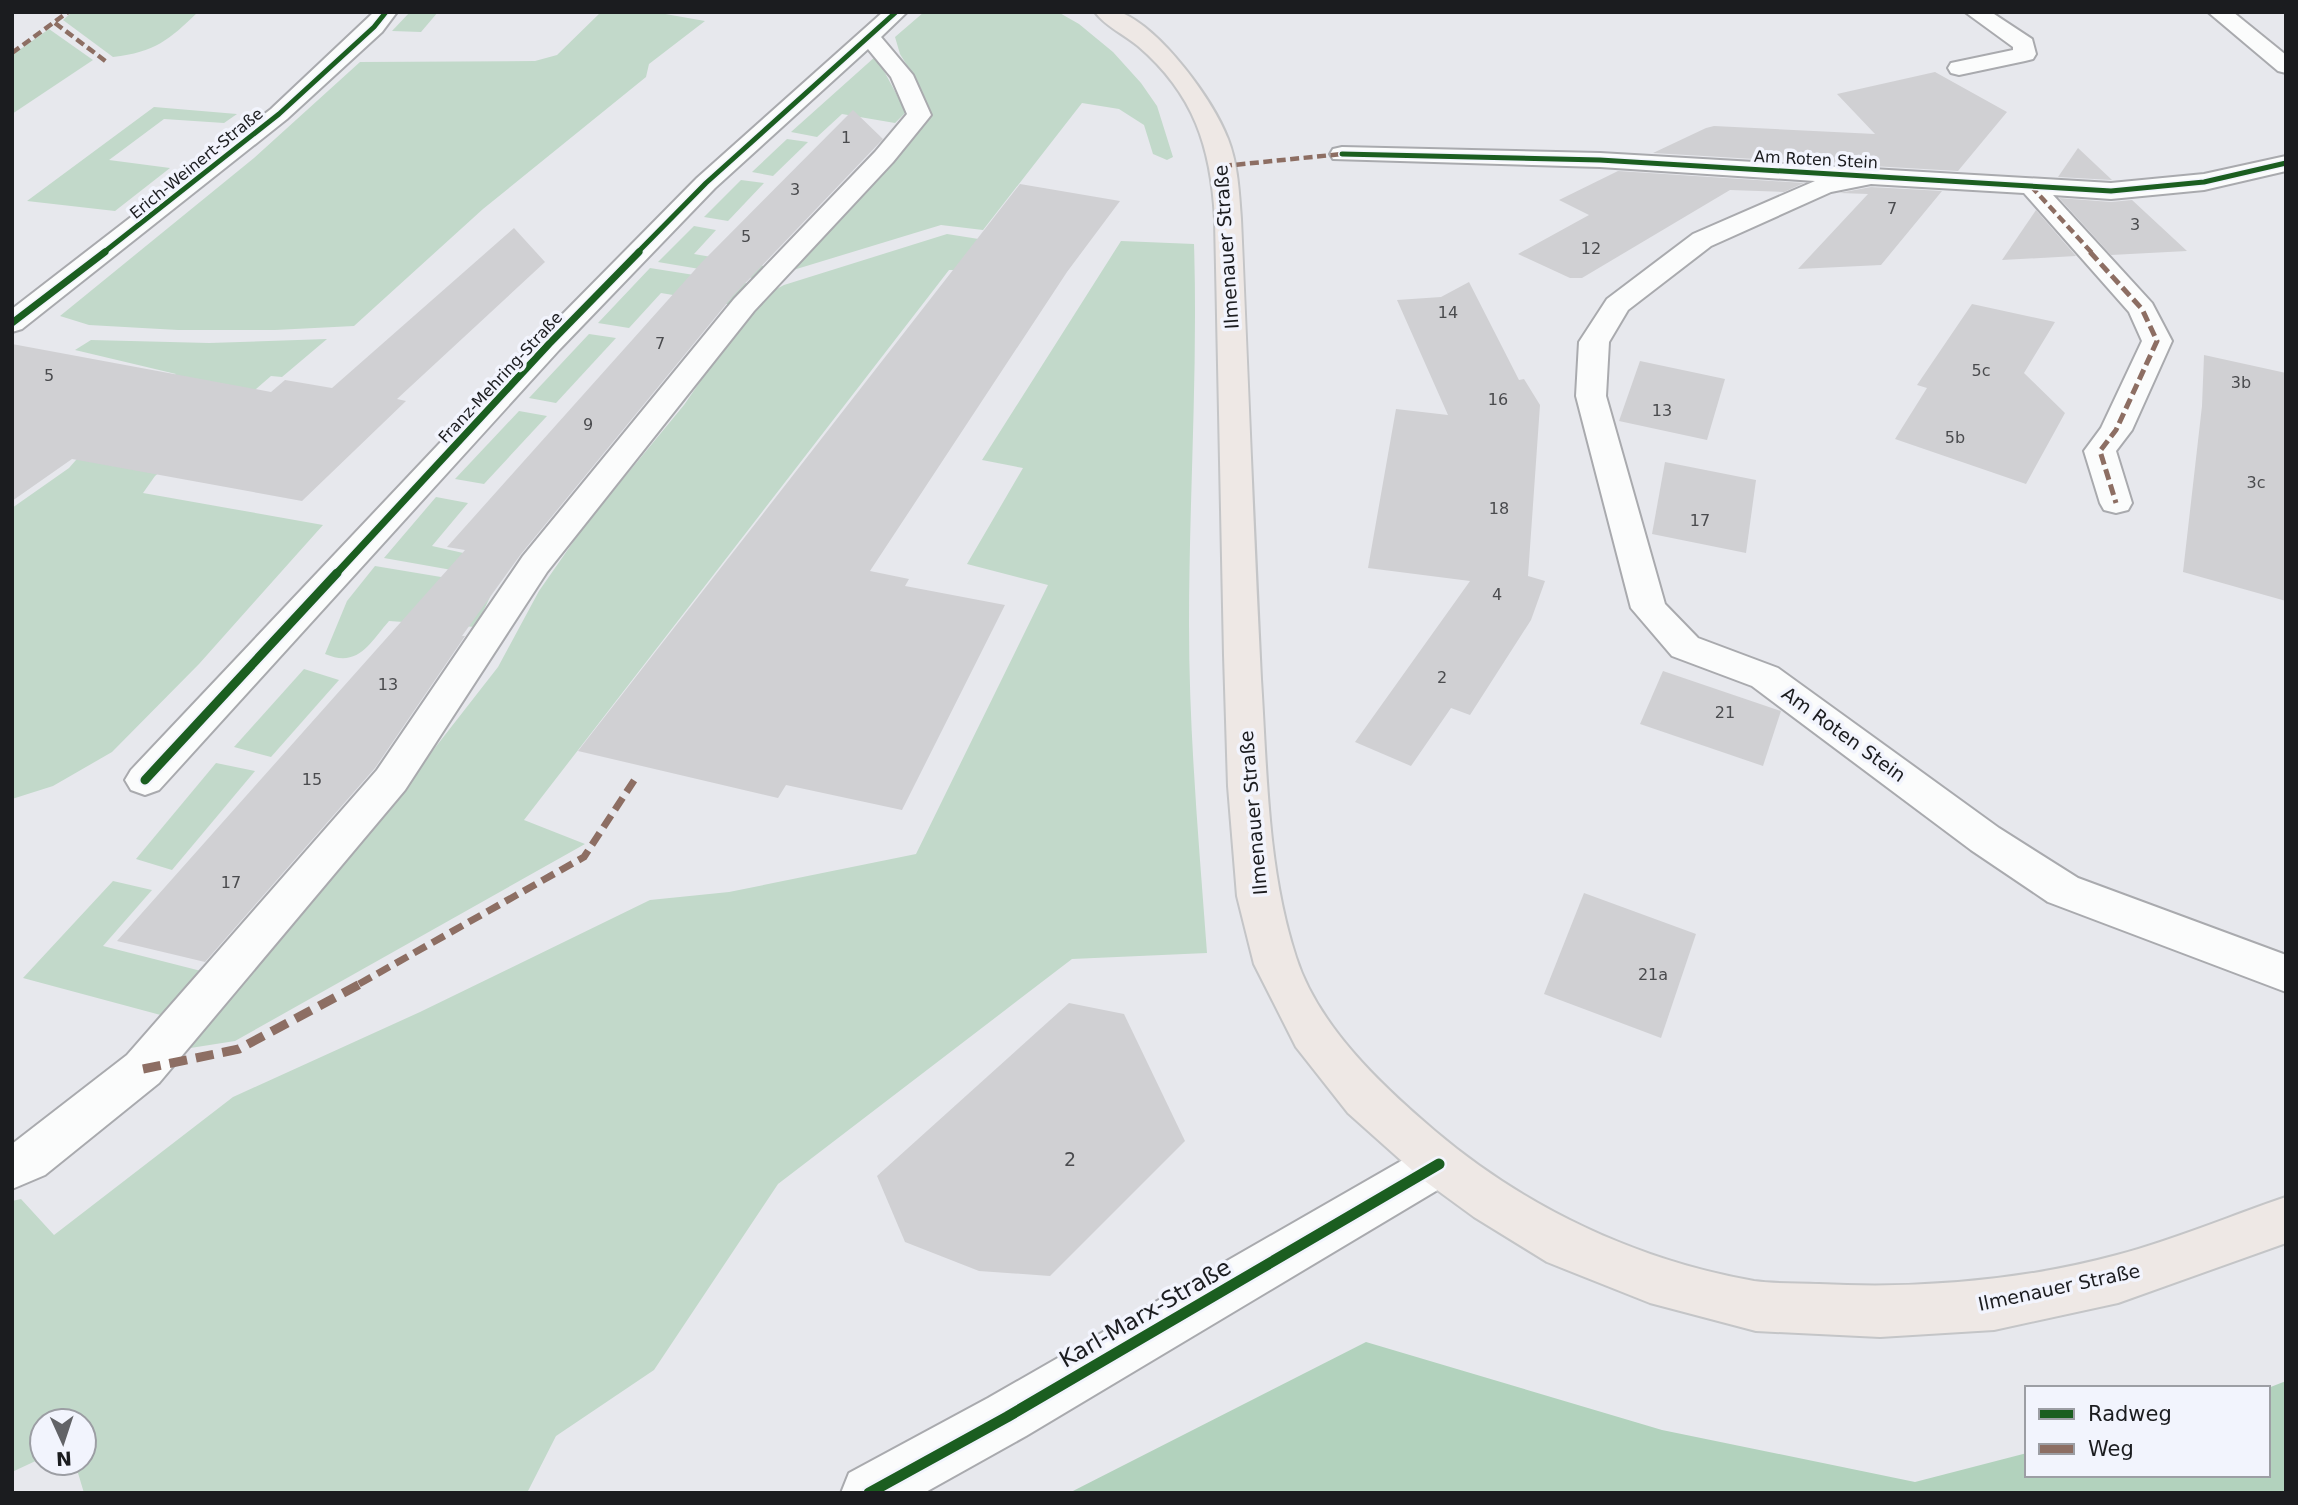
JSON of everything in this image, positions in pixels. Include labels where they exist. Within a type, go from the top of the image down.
[{"type":"main road","name":"Ilmenauer Straße","points":[[1106,12],[1161,53],[1188,84],[1217,143],[1223,166],[1228,219],[1248,786],[1258,896],[1276,964],[1312,1033],[1364,1100],[1439,1164],[1491,1200],[1564,1244],[1650,1279],[1756,1306],[1880,1312],[1994,1305],[2118,1279],[2286,1220]]},
{"type":"street","name":"Erich-Weinert-Straße","points":[[12,323],[279,114],[374,27],[386,12]]},
{"type":"street","name":"Franz-Mehring-Straße","points":[[145,780],[549,344],[706,183],[896,12]]},
{"type":"street","points":[[1959,68],[2025,54],[2024,44],[1976,12]]},
{"type":"street","points":[[2219,12],[2286,66]]},
{"type":"street","points":[[12,1167],[28,1160],[143,1069],[391,780],[535,565],[744,305],[884,157],[919,115],[902,75],[868,36]]},
{"type":"street","name":"Am Roten Stein","points":[[1342,155],[1600,160],[2111,191],[2204,182],[2286,163]]},
{"type":"street","name":"Am Roten Stein","points":[[1873,176],[1824,186],[1702,240],[1617,305],[1594,342],[1591,396],[1649,608],[1685,647],[1765,677],[1908,779],[1985,839],[2063,890],[2286,974]]},
{"type":"street","points":[[2031,186],[2142,309],[2157,341],[2116,430],[2099,451],[2116,503]]},
{"type":"street","name":"Karl-Marx-Straße","points":[[869,1493],[1007,1417],[1439,1164]]},
{"type":"green space","points":[[72,12],[198,12],[178,30],[151,48],[113,57],[63,20]]},
{"type":"green space","points":[[410,12],[438,12],[421,32],[392,31]]},
{"type":"green space","points":[[601,12],[654,12],[705,21],[649,64],[646,77],[483,209],[354,326],[275,330],[178,330],[89,325],[60,316],[254,158],[360,62],[535,61],[557,55]]},
{"type":"green space","points":[[924,12],[1058,12],[1079,24],[1113,52],[1141,83],[1157,106],[1173,157],[1167,160],[1153,154],[1144,125],[1119,109],[1082,103],[983,230],[941,225],[790,271],[928,120],[919,85],[900,54],[895,37]]},
{"type":"green space","points":[[49,29],[93,60],[12,114],[12,55]]},
{"type":"green space","points":[[876,56],[906,112],[895,123],[842,114],[817,137],[791,132]]},
{"type":"green space","points":[[154,107],[237,114],[224,123],[164,119],[109,160],[170,168],[115,211],[27,201]]},
{"type":"green space","points":[[787,139],[808,142],[773,176],[752,172]]},
{"type":"green space","points":[[741,180],[764,183],[728,221],[704,217]]},
{"type":"green space","points":[[694,226],[716,230],[694,254],[764,266],[753,278],[658,262]]},
{"type":"green space","points":[[947,234],[985,240],[962,270],[949,270],[524,820],[585,844],[235,1041],[184,1049],[356,849],[498,667],[539,591],[585,525],[684,405],[757,299],[784,285]]},
{"type":"green space","points":[[1121,241],[1194,244],[1195,339],[1189,666],[1207,953],[1072,959],[778,1184],[654,1370],[556,1436],[527,1493],[84,1493],[79,1477],[98,1477],[98,1407],[28,1407],[28,1465],[12,1472],[12,1201],[21,1199],[54,1235],[233,1097],[420,1012],[650,900],[729,892],[916,854],[1048,585],[967,564],[1023,468],[982,460]]},
{"type":"green space","points":[[650,268],[751,284],[733,305],[661,293],[629,328],[598,323]]},
{"type":"green space","points":[[589,334],[616,338],[556,403],[529,398]]},
{"type":"green space","points":[[327,339],[282,377],[271,376],[155,476],[143,493],[323,525],[199,664],[112,752],[53,786],[12,799],[12,508],[69,468],[111,420],[176,374],[75,350],[91,340],[209,343]]},
{"type":"green space","points":[[519,411],[547,416],[484,484],[455,479]]},
{"type":"green space","points":[[436,497],[468,503],[432,546],[508,563],[497,578],[384,558]]},
{"type":"green space","points":[[375,566],[495,586],[476,627],[389,621],[369,645],[354,656],[336,658],[325,654],[347,601]]},
{"type":"green space","points":[[304,669],[339,680],[271,757],[234,747]]},
{"type":"green space","points":[[216,763],[255,771],[172,870],[136,859]]},
{"type":"green space","points":[[113,881],[152,890],[103,946],[205,972],[168,1017],[23,978]]},
{"type":"green space","points":[[1366,1342],[1662,1430],[1915,1482],[2025,1454],[2025,1477],[2270,1477],[2270,1387],[2286,1381],[2286,1493],[1069,1493]]},
{"type":"building","points":[[1935,72],[2007,112],[1958,171],[1653,153],[1714,126],[1875,134],[1837,94]]},
{"type":"building","points":[[853,110],[883,139],[732,297],[521,554],[462,636],[465,636],[375,768],[205,962],[117,941],[465,550],[447,547],[701,263]]},
{"type":"building","points":[[2078,148],[2112,180],[2058,177]]},
{"type":"building","points":[[1618,171],[1804,183],[1784,192],[1730,190],[1582,278],[1570,278],[1518,254],[1589,215],[1559,200]]},
{"type":"building","points":[[1020,184],[1120,201],[1067,272],[870,571],[909,579],[905,586],[1005,605],[902,810],[786,785],[778,798],[578,751]]},
{"type":"building","points":[[1871,187],[1942,191],[1881,265],[1798,269],[1868,194],[1839,193]]},
{"type":"building","points":[[2059,198],[2111,202],[2132,200],[2187,251],[2111,255]]},
{"type":"building","points":[[2036,210],[2076,256],[2002,260]]},
{"type":"building","points":[[514,228],[545,262],[397,399],[406,401],[302,501],[72,459],[12,501],[12,344],[271,392],[285,380],[332,388]]},
{"type":"building","points":[[1469,282],[1519,380],[1524,379],[1540,405],[1528,576],[1545,581],[1531,620],[1470,715],[1451,708],[1411,766],[1355,742],[1470,581],[1368,568],[1396,409],[1448,415],[1397,300],[1441,297]]},
{"type":"building","points":[[1972,304],[2055,322],[2024,373],[2065,413],[2026,484],[1895,439],[1927,388],[1917,385]]},
{"type":"building","points":[[2204,355],[2286,373],[2286,601],[2183,572],[2202,406]]},
{"type":"building","points":[[1640,361],[1725,379],[1707,440],[1619,421]]},
{"type":"building","points":[[1665,462],[1756,480],[1746,553],[1652,534]]},
{"type":"building","points":[[1663,671],[1781,711],[1763,766],[1640,724]]},
{"type":"building","points":[[1584,893],[1696,934],[1661,1038],[1544,994]]},
{"type":"building","points":[[1069,1003],[1124,1014],[1185,1141],[1050,1276],[979,1271],[905,1242],[877,1176]]},
{"type":"marked path","points":[[12,53],[68,12]]},
{"type":"marked path","points":[[55,23],[108,63]]},
{"type":"marked path","points":[[1223,166],[1342,154]]},
{"type":"marked path","points":[[2031,186],[2142,309],[2157,341],[2116,430],[2100,451],[2116,503]]},
{"type":"marked path","points":[[143,1069],[239,1049],[443,939],[584,857],[635,779]]},
{"type":"cycle path","points":[[12,323],[279,114],[374,27],[386,12]]},
{"type":"cycle path","points":[[145,780],[549,344],[706,183],[896,12]]},
{"type":"cycle path","points":[[1342,154],[1600,160],[2111,191],[2204,182],[2286,163]]},
{"type":"cycle path","points":[[869,1493],[1007,1417],[1439,1164]]}]
